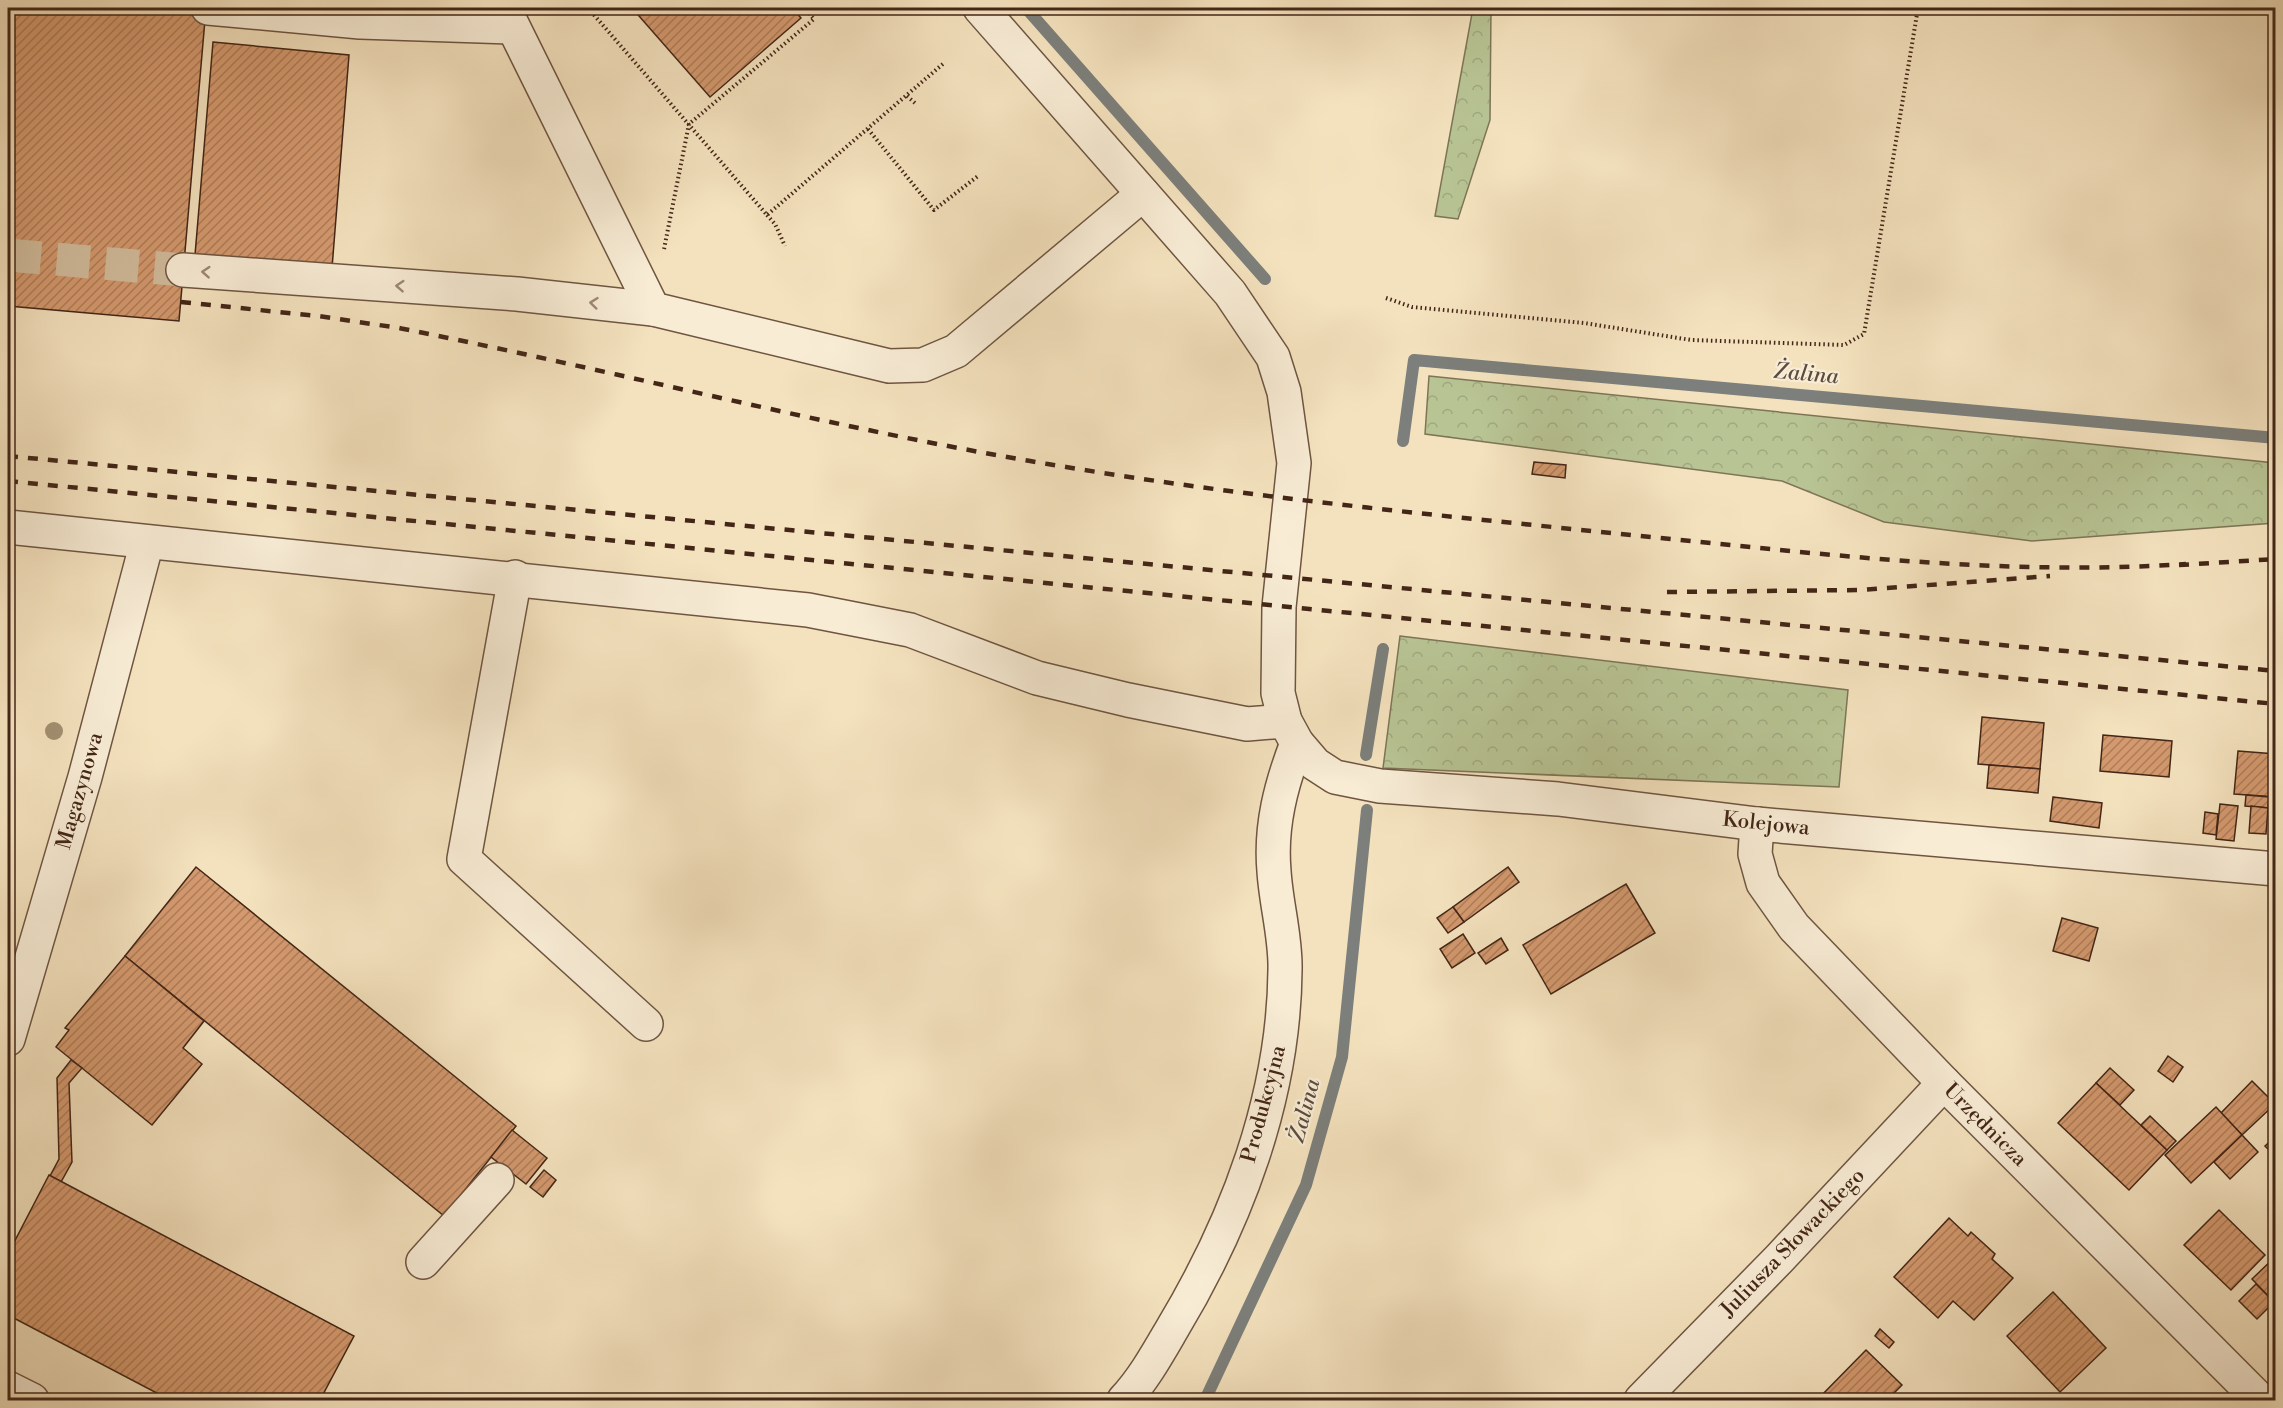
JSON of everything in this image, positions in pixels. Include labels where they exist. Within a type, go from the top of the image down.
[{"type":"street","points":[[208,8],[360,22],[508,17],[653,309]]},
{"type":"street","points":[[8,527],[808,610],[910,630],[1037,678],[1128,700],[1291,732],[1278,693],[1277,647],[1294,463],[1284,392],[1272,357],[1230,293],[980,8]]},
{"type":"street","points":[[183,270],[517,294],[653,309],[889,366],[923,365],[956,351],[1143,194]]},
{"type":"street","name":"Magazynowa","points":[[8,1039],[85,777],[147,542]]},
{"type":"street","points":[[515,578],[464,859],[646,1024]]},
{"type":"street","name":"Kolejowa","points":[[1291,732],[1316,764],[1335,777],[1380,786],[1558,799],[1757,824],[2276,869]]},
{"type":"street","name":"Produkcyjna","points":[[1124,1401],[1163,1345],[1201,1281],[1236,1199],[1272,1092],[1284,1029],[1285,967],[1273,869],[1274,820],[1291,732]]},
{"type":"street","name":"Urzędnicza","points":[[1757,824],[1755,854],[1763,882],[1788,918],[1944,1083],[2260,1401]]},
{"type":"street","name":"Juliusza Słowackiego","points":[[1641,1401],[1779,1259],[1944,1083]]},
{"type":"street","points":[[423,1262],[497,1180]]},
{"type":"street","points":[[8,1388],[32,1401]]},
{"type":"path","points":[[588,8],[775,224],[785,246]]},
{"type":"path","points":[[664,251],[689,124],[813,18],[804,8]]},
{"type":"path","points":[[1386,298],[1412,307],[1584,323],[1691,340],[1844,345],[1864,334],[1918,8]]},
{"type":"path","points":[[767,215],[944,63]]},
{"type":"path","points":[[907,96],[915,103]]},
{"type":"path","points":[[868,129],[934,210],[978,176]]},
{"type":"green space","points":[[1473,8],[1491,8],[1490,120],[1458,219],[1435,216]]},
{"type":"green space","points":[[1429,376],[2275,463],[2275,523],[2032,541],[1884,522],[1782,481],[1425,434]]},
{"type":"green space","points":[[1400,636],[1848,690],[1839,787],[1383,768]]},
{"type":"building","points":[[8,8],[206,8],[179,321],[8,306]]},
{"type":"building","points":[[632,8],[792,8],[801,18],[710,97]]},
{"type":"building","points":[[1368,8],[1405,8],[1404,13]]},
{"type":"building","points":[[213,42],[349,55],[332,268],[195,255]]},
{"type":"building","points":[[1534,462],[1566,465],[1565,478],[1532,474]]},
{"type":"building","points":[[1982,717],[2044,723],[2040,769],[1978,764]]},
{"type":"building","points":[[2103,735],[2172,741],[2169,777],[2100,771]]},
{"type":"building","points":[[2238,751],[2276,754],[2276,797],[2234,794]]},
{"type":"building","points":[[1989,765],[2040,769],[2038,793],[1987,788]]},
{"type":"building","points":[[2246,795],[2269,797],[2268,808],[2245,806]]},
{"type":"building","points":[[2053,797],[2102,803],[2099,828],[2050,821]]},
{"type":"building","points":[[2220,804],[2238,806],[2234,841],[2216,839]]},
{"type":"building","points":[[2251,806],[2268,808],[2266,834],[2249,833]]},
{"type":"building","points":[[2205,812],[2218,814],[2216,835],[2203,833]]},
{"type":"building","points":[[196,867],[516,1126],[444,1216],[125,956]]},
{"type":"building","points":[[1508,867],[1519,882],[1464,922],[1453,907]]},
{"type":"building","points":[[1626,884],[1655,933],[1551,994],[1523,945]]},
{"type":"building","points":[[1453,907],[1464,922],[1448,933],[1437,918]]},
{"type":"building","points":[[2062,918],[2098,928],[2089,961],[2053,951]]},
{"type":"building","points":[[1463,934],[1475,953],[1452,968],[1440,949]]},
{"type":"building","points":[[1501,938],[1508,950],[1486,964],[1478,953]]},
{"type":"building","points":[[125,956],[204,1021],[183,1048],[202,1064],[152,1125],[56,1047],[69,1030],[65,1028]]},
{"type":"building","points":[[2168,1056],[2183,1067],[2173,1082],[2158,1071]]},
{"type":"building","points":[[71,1060],[82,1068],[69,1083],[72,1162],[61,1182],[50,1176],[59,1159],[57,1078]]},
{"type":"building","points":[[2110,1068],[2134,1090],[2120,1105],[2096,1083]]},
{"type":"building","points":[[2252,1081],[2275,1104],[2242,1135],[2221,1113]]},
{"type":"building","points":[[2096,1083],[2167,1150],[2129,1190],[2058,1123]]},
{"type":"building","points":[[2216,1107],[2242,1135],[2191,1183],[2165,1155]]},
{"type":"building","points":[[2150,1116],[2176,1141],[2167,1150],[2141,1125]]},
{"type":"building","points":[[512,1130],[547,1158],[526,1184],[491,1157]]},
{"type":"building","points":[[2242,1135],[2258,1152],[2230,1179],[2214,1162]]},
{"type":"building","points":[[2276,1136],[2276,1157],[2265,1146]]},
{"type":"building","points":[[544,1170],[556,1180],[543,1197],[530,1187]]},
{"type":"building","points":[[49,1175],[354,1336],[320,1400],[170,1400],[8,1315],[8,1254]]},
{"type":"building","points":[[2219,1210],[2265,1255],[2231,1290],[2184,1245]]},
{"type":"building","points":[[1949,1218],[1968,1236],[1971,1232],[1995,1254],[1992,1259],[2013,1278],[1974,1320],[1953,1301],[1938,1318],[1894,1277]]},
{"type":"building","points":[[2276,1256],[2276,1304],[2252,1279]]},
{"type":"building","points":[[2256,1284],[2274,1302],[2257,1319],[2239,1301]]},
{"type":"building","points":[[2053,1292],[2106,1348],[2060,1392],[2007,1336]]},
{"type":"building","points":[[1880,1329],[1894,1342],[1889,1348],[1875,1336]]},
{"type":"building","points":[[1866,1350],[1902,1385],[1887,1400],[1817,1400]]},
{"type":"waterway","points":[[1026,8],[1265,279]]},
{"type":"waterway","name":"Żalina","points":[[1403,441],[1414,360],[2276,438]]},
{"type":"waterway","name":"Żalina","points":[[1366,755],[1383,649]]},
{"type":"waterway","name":"Żalina","points":[[1205,1400],[1306,1185],[1342,1057],[1367,810]]},
{"type":"tunnel","points":[[8,255],[183,270]]},
{"type":"railway","points":[[181,302],[318,316],[399,328],[899,436],[1066,467],[1211,489],[1851,557],[2052,567],[2186,564]]},
{"type":"railway","points":[[8,456],[2276,671]]},
{"type":"railway","points":[[8,481],[2276,704]]},
{"type":"railway","points":[[2179,565],[2276,559]]},
{"type":"railway","points":[[1667,592],[1861,590],[2050,576]]}]
